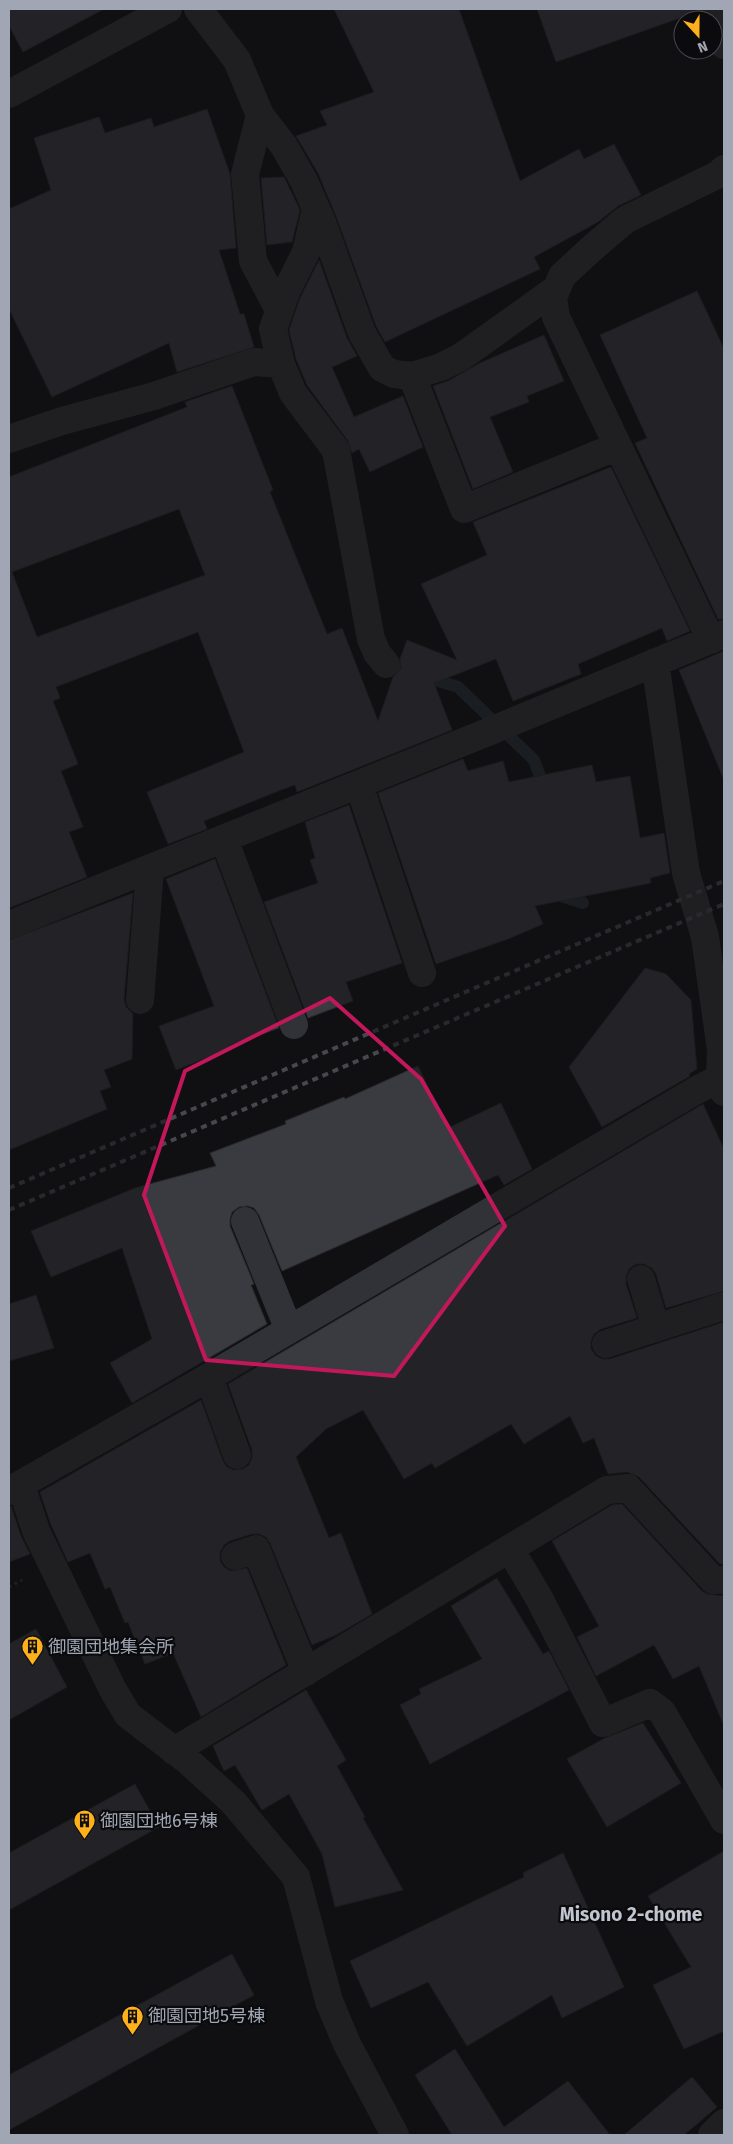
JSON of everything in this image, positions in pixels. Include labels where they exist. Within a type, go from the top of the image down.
[{"type":"street","points":[[9,94],[168,9]]},
{"type":"street","points":[[198,9],[237,60],[260,115],[284,146],[304,181],[362,333],[382,368],[394,374],[412,376],[441,367],[460,357],[556,289]]},
{"type":"street","points":[[711,9],[724,45]]},
{"type":"street","points":[[260,115],[245,174],[253,261],[280,310]]},
{"type":"street","points":[[9,925],[359,785],[717,637],[618,446],[556,317],[553,298],[562,276],[625,220],[719,174],[724,168]]},
{"type":"street","points":[[316,209],[306,252],[286,292],[273,329],[281,364],[293,393],[336,450],[371,639],[377,653],[386,664]]},
{"type":"street","points":[[9,438],[62,421],[154,396],[254,362],[281,364]]},
{"type":"street","points":[[412,376],[464,509],[618,446]]},
{"type":"street","points":[[395,2135],[348,2044],[329,2000],[296,1877],[233,1802],[174,1751],[128,1715],[113,1690],[15,1488],[209,1377],[695,1091],[722,1085],[722,1050],[705,937],[686,873],[655,662]]},
{"type":"street","points":[[359,785],[422,973]]},
{"type":"street","points":[[224,839],[294,1026]]},
{"type":"street","points":[[140,1000],[150,869]]},
{"type":"street","points":[[246,1221],[289,1330]]},
{"type":"street","points":[[641,1279],[656,1328]]},
{"type":"street","points":[[606,1344],[724,1306]]},
{"type":"street","points":[[209,1377],[236,1455]]},
{"type":"street","points":[[174,1751],[608,1490],[628,1488],[714,1580],[724,1580]]},
{"type":"street","points":[[234,1556],[256,1549],[306,1672]]},
{"type":"street","points":[[510,1549],[539,1598],[603,1723],[650,1703],[662,1712],[724,1820]]},
{"type":"street","points":[[712,2135],[724,2123]]},
{"type":"highlighted area","points":[[330,998],[421,1079],[505,1226],[394,1376],[206,1360],[144,1195],[185,1071]]},
{"type":"building","points":[[9,9],[104,9],[23,52],[9,26]]},
{"type":"building","points":[[334,9],[459,9],[520,181],[579,149],[584,159],[614,144],[641,195],[618,206],[598,222],[534,257],[540,269],[385,342],[376,326],[336,216],[318,173],[296,136],[327,125],[320,111],[374,92]]},
{"type":"building","points":[[537,9],[693,9],[673,10],[673,20],[556,62]]},
{"type":"building","points":[[207,109],[230,174],[236,248],[219,250],[240,314],[244,314],[254,347],[177,372],[169,343],[52,397],[9,309],[9,209],[51,190],[34,138],[99,117],[105,133],[151,118],[154,127]]},
{"type":"building","points":[[284,177],[300,210],[292,242],[267,245],[261,178]]},
{"type":"building","points":[[319,260],[347,338],[357,356],[332,367],[354,417],[403,396],[423,447],[370,472],[359,449],[352,453],[348,441],[307,385],[296,359],[289,330],[300,298]]},
{"type":"building","points":[[697,291],[724,349],[724,619],[718,619],[635,443],[647,438],[600,335]]},
{"type":"building","points":[[544,335],[564,381],[527,396],[529,402],[490,417],[513,472],[473,489],[433,386],[448,381],[480,363]]},
{"type":"building","points":[[232,386],[273,490],[270,492],[327,634],[342,628],[378,721],[393,677],[401,669],[400,659],[407,640],[457,660],[421,584],[487,555],[473,522],[611,467],[690,631],[667,641],[662,628],[578,664],[581,674],[513,701],[496,659],[434,683],[452,730],[297,792],[295,785],[281,790],[204,821],[207,829],[168,844],[147,792],[244,752],[198,632],[56,687],[60,698],[53,701],[78,764],[61,771],[83,827],[69,832],[87,877],[9,908],[9,477],[187,407],[185,402]],"holes":[[[179,509],[205,575],[37,637],[12,572]]]},
{"type":"building","points":[[724,651],[724,778],[723,778],[679,670]]},
{"type":"building","points":[[463,759],[468,771],[503,761],[509,782],[592,765],[596,782],[630,776],[640,838],[664,833],[670,873],[650,878],[651,883],[535,906],[543,924],[508,939],[436,964],[378,793]]},
{"type":"building","points":[[349,805],[402,963],[346,982],[353,1001],[308,1018],[264,902],[318,883],[310,860],[315,858],[305,822]]},
{"type":"building","points":[[215,859],[279,1028],[231,1045],[232,1048],[176,1070],[159,1026],[214,1006],[166,879]]},
{"type":"building","points":[[133,893],[124,999],[126,1007],[133,1014],[132,1059],[104,1070],[111,1087],[100,1091],[107,1109],[9,1150],[9,940]]},
{"type":"building","points":[[645,968],[666,974],[691,1000],[697,1069],[689,1074],[690,1076],[602,1127],[569,1067]]},
{"type":"building","points":[[418,1066],[448,1128],[501,1103],[532,1169],[504,1185],[498,1175],[282,1271],[259,1215],[254,1208],[248,1206],[239,1207],[232,1212],[230,1226],[254,1284],[251,1285],[267,1324],[132,1403],[110,1363],[152,1339],[122,1248],[51,1277],[31,1231],[135,1188],[216,1166],[210,1153],[286,1124],[285,1121],[344,1097],[345,1099]]},
{"type":"building","points":[[703,1104],[724,1149],[724,1291],[666,1308],[656,1274],[652,1268],[644,1264],[636,1264],[629,1269],[626,1276],[626,1284],[637,1318],[601,1329],[594,1334],[591,1341],[591,1349],[596,1356],[602,1359],[610,1359],[724,1322],[724,1564],[720,1564],[639,1477],[627,1472],[608,1474],[594,1438],[583,1443],[570,1416],[524,1444],[511,1424],[435,1468],[432,1463],[404,1479],[363,1410],[326,1429],[296,1457],[329,1538],[341,1533],[372,1614],[336,1635],[312,1645],[266,1537],[252,1534],[230,1541],[224,1545],[220,1552],[220,1561],[224,1567],[231,1571],[247,1568],[286,1665],[201,1717],[173,1653],[145,1664],[128,1622],[125,1623],[110,1587],[105,1589],[90,1553],[68,1562],[51,1525],[40,1492],[201,1400],[223,1461],[227,1467],[234,1470],[243,1469],[249,1465],[252,1458],[252,1450],[228,1384]]},
{"type":"building","points":[[36,1295],[54,1348],[9,1361],[9,1304]]},
{"type":"building","points":[[622,1504],[702,1591],[707,1594],[724,1596],[724,1726],[699,1666],[673,1679],[654,1645],[596,1676],[577,1637],[599,1626],[552,1541],[612,1505]]},
{"type":"building","points":[[11,1506],[21,1536],[30,1554],[9,1562],[9,1507]]},
{"type":"building","points":[[497,1578],[543,1654],[549,1651],[569,1690],[430,1764],[400,1705],[421,1694],[419,1689],[482,1659],[451,1606]]},
{"type":"building","name":"御園団地集会所","points":[[36,1629],[67,1687],[9,1720],[9,1644]]},
{"type":"building","points":[[306,1690],[346,1760],[337,1766],[403,1890],[335,1907],[322,1854],[289,1794],[262,1810],[235,1765],[224,1771],[213,1746]]},
{"type":"building","points":[[643,1723],[681,1783],[607,1827],[567,1759],[605,1738]]},
{"type":"building","name":"御園団地6号棟","points":[[135,1784],[159,1827],[9,1910],[9,1853]]},
{"type":"building","points":[[724,1851],[724,2031],[684,2049],[653,1985],[691,1967],[648,1896]]},
{"type":"building","points":[[563,1853],[624,1987],[562,2018],[552,1995],[467,2046],[428,1982],[371,2008],[350,1961],[524,1877],[523,1873]]},
{"type":"building","name":"御園団地5号棟","points":[[232,1954],[254,1995],[9,2130],[9,2075]]},
{"type":"building","points":[[455,2049],[504,2127],[568,2081],[610,2135],[452,2135],[415,2075]]},
{"type":"building","points":[[692,2077],[717,2107],[684,2135],[624,2135]]},
{"type":"waterway","points":[[401,669],[458,687],[534,760],[545,790]]},
{"type":"waterway","points":[[555,894],[583,903]]},
{"type":"railway","points":[[9,1188],[724,881]]},
{"type":"railway","points":[[9,1210],[724,904]]},
{"type":"place","name":"御園団地集会所","points":[[32,1666]]},
{"type":"place","name":"御園団地6号棟","points":[[84,1840]]},
{"type":"place","name":"御園団地5号棟","points":[[132,2035]]},
{"type":"district","name":"Misono 2-chome","points":[[631,1914]]}]
